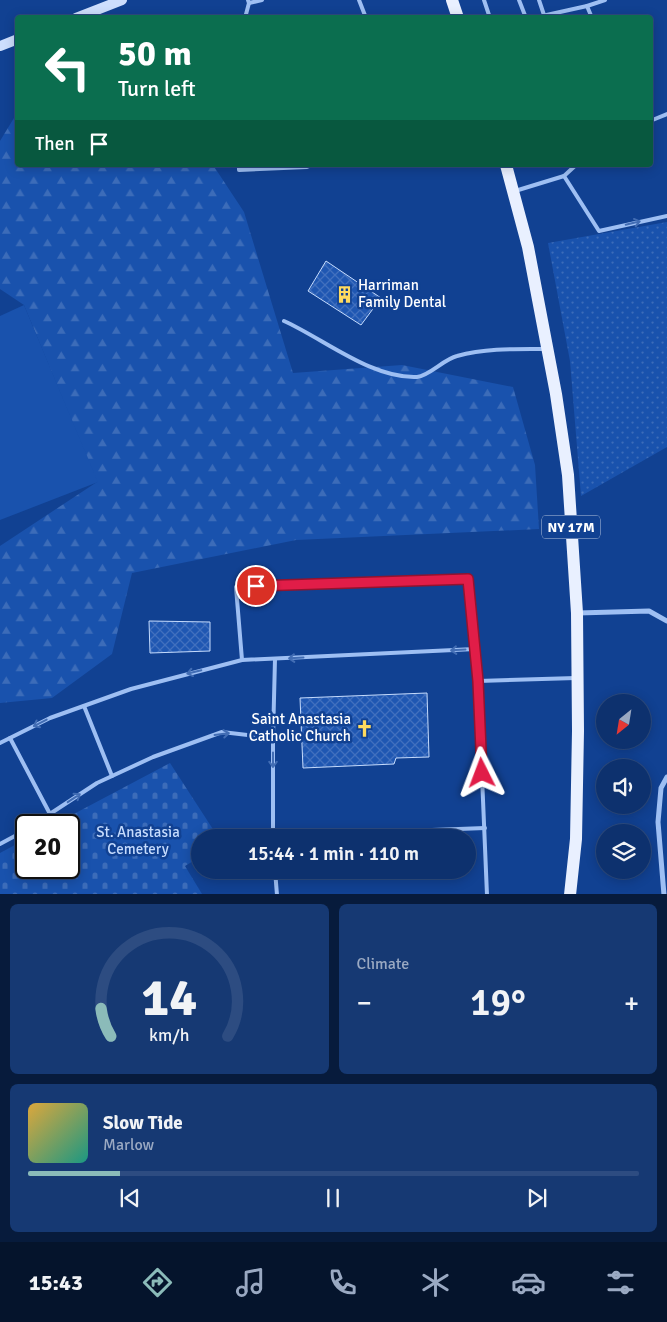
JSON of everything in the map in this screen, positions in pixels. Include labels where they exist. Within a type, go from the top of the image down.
[{"type":"main road","points":[[452,0],[457,15]]},
{"type":"main road","name":"NY 17M","points":[[507,167],[528,247],[568,475],[577,613],[578,678],[576,839],[570,894]]},
{"type":"street","points":[[84,15],[122,0]]},
{"type":"street","points":[[0,46],[15,41]]},
{"type":"street","points":[[577,613],[649,611],[667,621]]},
{"type":"street","points":[[664,894],[658,822],[661,788],[667,778]]},
{"type":"lane","points":[[246,15],[248,1],[262,0]]},
{"type":"lane","points":[[358,0],[365,15]]},
{"type":"lane","points":[[484,0],[489,15]]},
{"type":"lane","points":[[519,0],[525,15]]},
{"type":"lane","points":[[539,0],[544,15],[588,6],[605,0]]},
{"type":"lane","points":[[588,6],[591,15]]},
{"type":"lane","points":[[653,120],[667,114]]},
{"type":"lane","points":[[238,167],[239,170],[307,167]]},
{"type":"lane","points":[[513,192],[564,176],[574,167]]},
{"type":"lane","points":[[564,176],[599,231],[667,216]]},
{"type":"lane","points":[[284,321],[350,357],[391,375],[419,377],[456,356],[499,349],[547,349]]},
{"type":"lane","points":[[242,660],[236,587],[468,579],[478,681],[487,894]]},
{"type":"lane","points":[[0,743],[50,718],[131,689],[242,660],[475,649]]},
{"type":"lane","points":[[273,829],[275,659]]},
{"type":"lane","points":[[478,681],[578,678]]},
{"type":"lane","points":[[84,706],[112,776]]},
{"type":"lane","points":[[10,738],[50,814],[97,783],[153,757],[222,732],[273,738]]},
{"type":"lane","points":[[461,829],[485,828]]},
{"type":"lane","points":[[0,844],[15,836]]},
{"type":"lane","points":[[276,879],[277,894]]},
{"type":"green space","points":[[15,116],[15,167],[214,167],[244,212],[293,373],[402,365],[513,387],[535,465],[539,529],[296,540],[132,573],[112,654],[52,698],[0,703],[0,546],[97,482],[24,305],[0,289],[0,141]]},
{"type":"green space","points":[[667,222],[667,447],[581,496],[570,361],[548,243]]},
{"type":"green space","points":[[24,305],[98,482],[0,520],[0,316]]},
{"type":"green space","name":"St. Anastasia Cemetery","points":[[170,763],[213,829],[191,829],[191,862],[185,866],[191,879],[193,879],[202,894],[0,894],[0,853],[15,845],[15,879],[80,879],[80,814],[74,814]]},
{"type":"building","name":"Harriman Family Dental","points":[[326,261],[381,298],[361,325],[308,291]]},
{"type":"building","points":[[149,621],[210,622],[210,651],[150,653]]},
{"type":"building","name":"Saint Anastasia Catholic Church","points":[[427,693],[429,757],[396,758],[394,764],[303,768],[300,698]]},
{"type":"place","name":"Harriman Family Dental","points":[[344,294]]},
{"type":"place","name":"Saint Anastasia Catholic Church","points":[[365,728]]},
{"type":"route","points":[[256,586],[468,579],[478,681],[482,773]]}]
